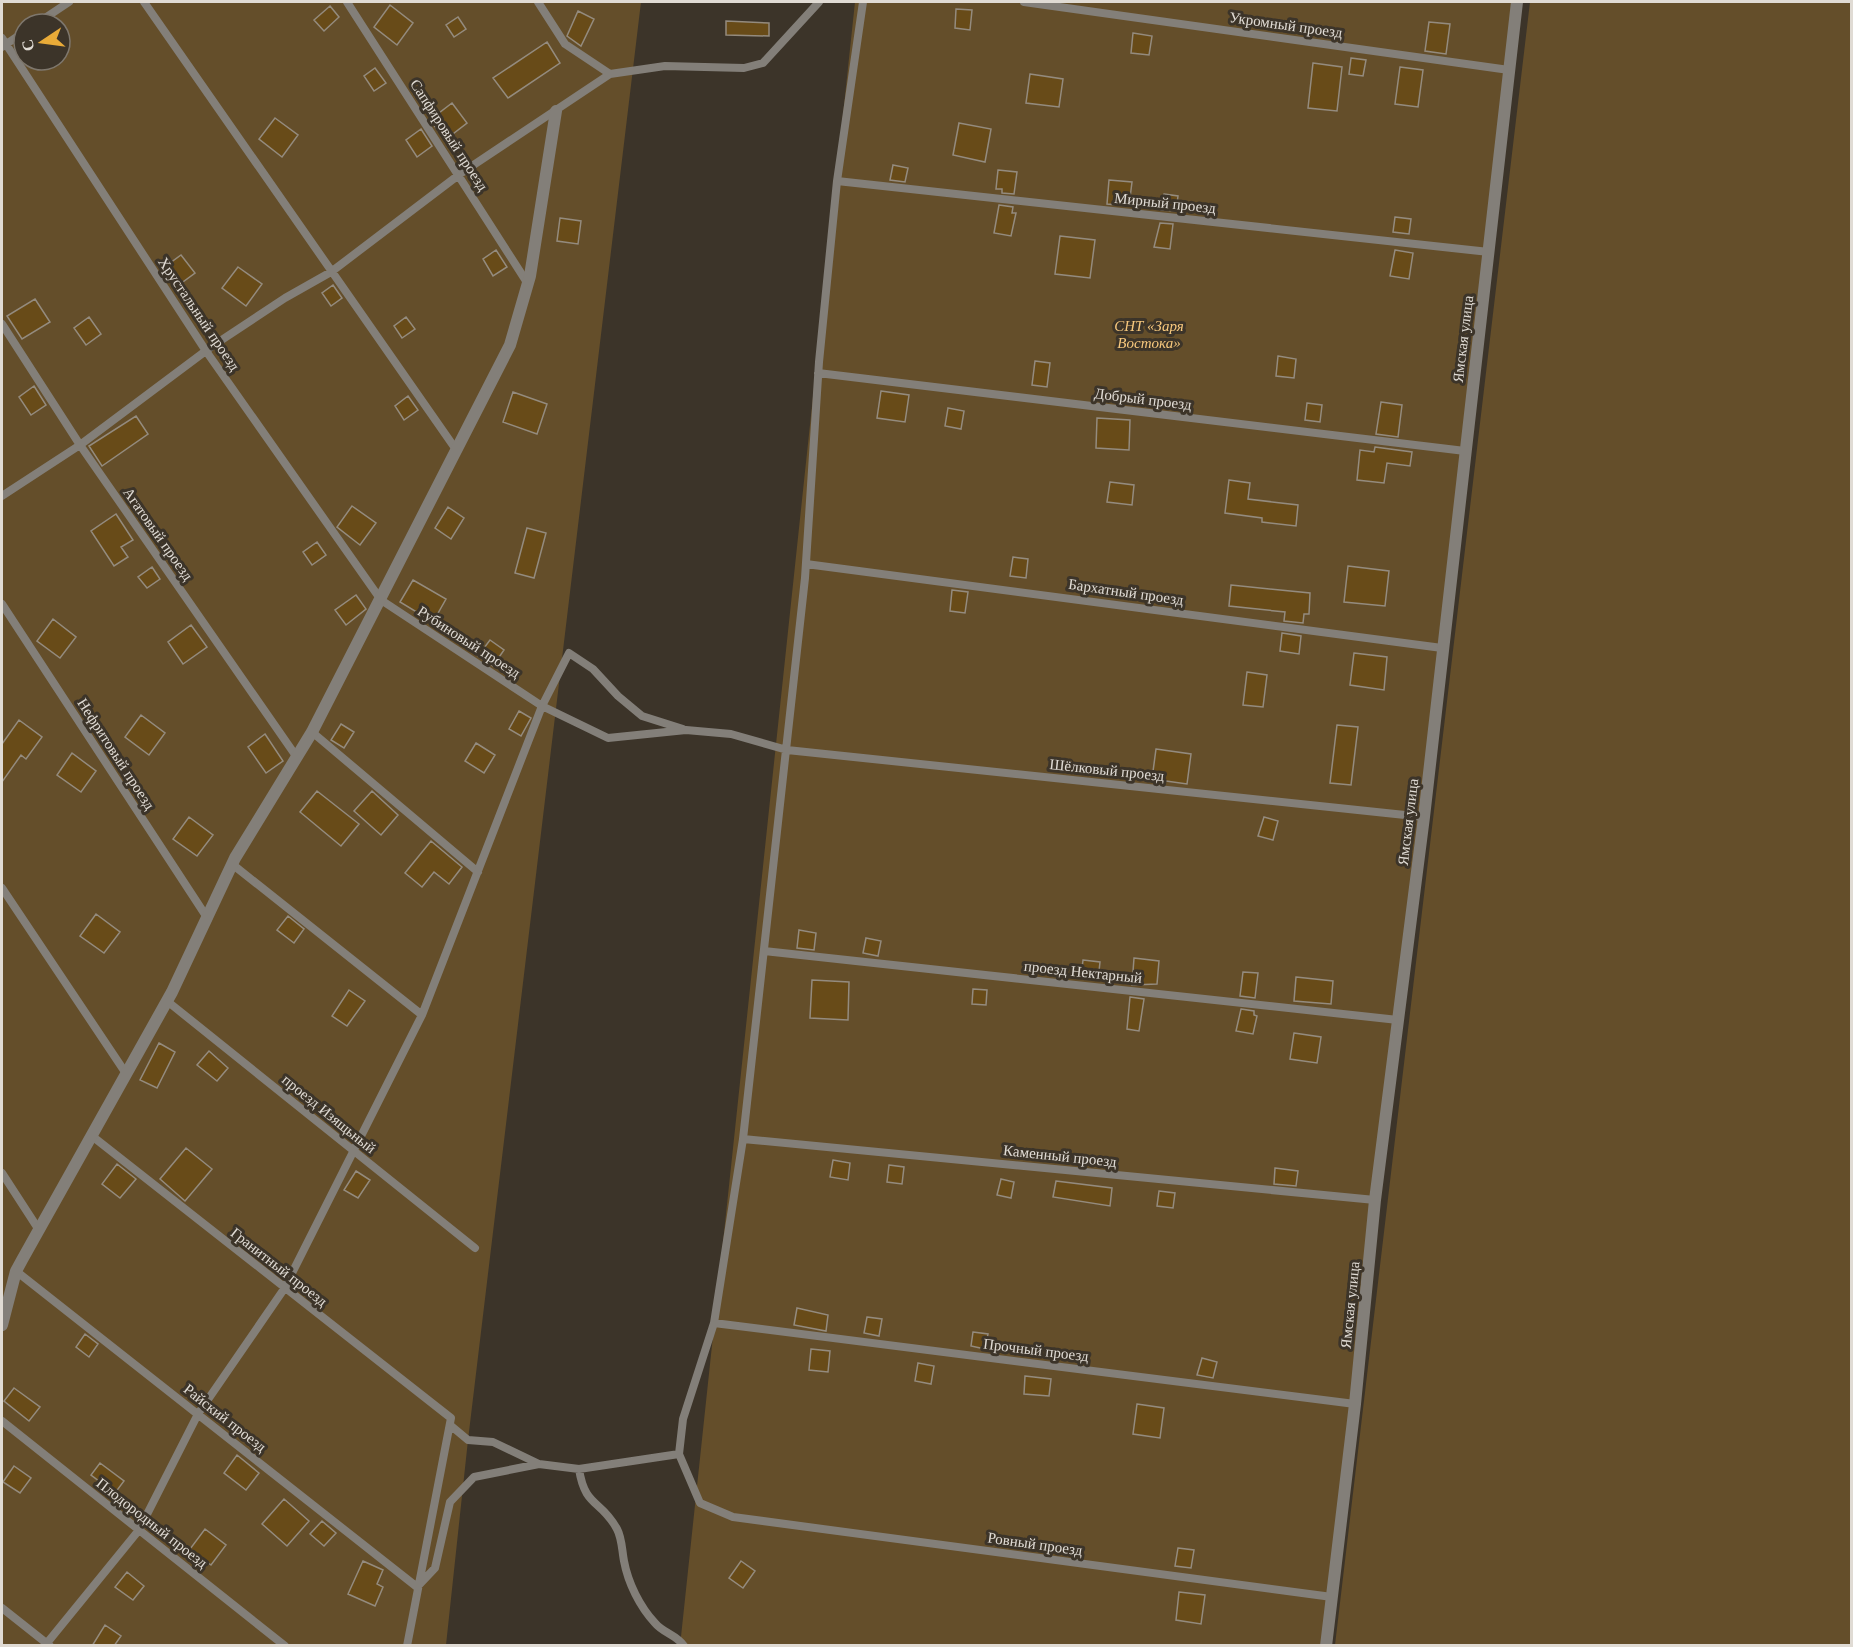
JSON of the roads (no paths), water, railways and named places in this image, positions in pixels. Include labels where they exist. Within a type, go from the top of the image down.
[{"type":"street","name":"Ямская улица","points":[[1326,1646],[1355,1404],[1375,1200],[1424,817],[1517,2]]},
{"type":"street","points":[[2,1325],[16,1271],[92,1136],[125,1072],[167,1001],[208,919],[232,864],[312,732],[510,345],[528,284],[556,111]]},
{"type":"lane","points":[[54,12],[69,2]]},
{"type":"lane","points":[[144,2],[457,451]]},
{"type":"lane","name":"Сапфировый проезд","points":[[346,2],[460,174],[528,284]]},
{"type":"lane","points":[[538,2],[565,44],[609,74]]},
{"type":"lane","points":[[2,496],[80,445],[206,351],[285,298],[331,272],[460,174],[609,74],[665,66],[744,68],[763,63],[819,2]]},
{"type":"lane","points":[[417,1587],[435,1568],[450,1502],[474,1477],[539,1464],[579,1469],[679,1455],[683,1419],[714,1323],[743,1139],[806,564],[818,373],[837,181],[863,2]]},
{"type":"lane","name":"Укромный проезд","points":[[1024,2],[1509,70]]},
{"type":"lane","name":"Хрустальный проезд","points":[[3,43],[206,351],[381,600]]},
{"type":"lane","name":"Мирный проезд","points":[[837,181],[1489,252]]},
{"type":"lane","name":"Агатовый проезд","points":[[2,324],[80,445],[296,756]]},
{"type":"lane","name":"Добрый проезд","points":[[818,373],[1464,451]]},
{"type":"lane","name":"Бархатный проезд","points":[[806,564],[1442,648]]},
{"type":"lane","name":"Рубиновый проезд","points":[[381,600],[542,706],[608,738],[686,730]]},
{"type":"lane","name":"Нефритовый проезд","points":[[2,603],[208,919]]},
{"type":"lane","points":[[2,1608],[49,1644],[139,1530],[198,1414],[284,1289],[422,1015],[542,706],[568,653],[593,669],[618,696],[642,716],[686,730]]},
{"type":"lane","name":"Шёлковый проезд","points":[[686,730],[731,734],[787,750],[1424,817]]},
{"type":"lane","points":[[312,732],[478,872]]},
{"type":"lane","points":[[232,864],[422,1015]]},
{"type":"lane","points":[[2,888],[125,1072]]},
{"type":"lane","name":"проезд Нектарный","points":[[764,951],[1398,1020]]},
{"type":"lane","name":"проезд Изящьный","points":[[167,1001],[475,1248]]},
{"type":"lane","name":"Гранитный проезд","points":[[92,1136],[450,1421],[468,1440],[493,1442],[539,1464]]},
{"type":"lane","name":"Каменный проезд","points":[[743,1139],[1375,1200]]},
{"type":"lane","points":[[2,1173],[39,1230]]},
{"type":"lane","name":"Райский проезд","points":[[16,1271],[417,1587]]},
{"type":"lane","name":"Прочный проезд","points":[[714,1323],[1355,1404]]},
{"type":"lane","name":"Плодородный проезд","points":[[2,1421],[285,1646]]},
{"type":"lane","points":[[407,1646],[450,1421]]},
{"type":"lane","name":"Ровный проезд","points":[[679,1455],[700,1503],[733,1517],[1332,1597]]},
{"type":"lane","points":[[579,1469],[582,1489],[591,1502],[603,1507],[619,1531],[624,1564],[633,1590],[656,1625],[681,1640],[684,1646]]},
{"type":"park label","name":"СНТ «Заря Востока»","points":[[1149,334]]}]
